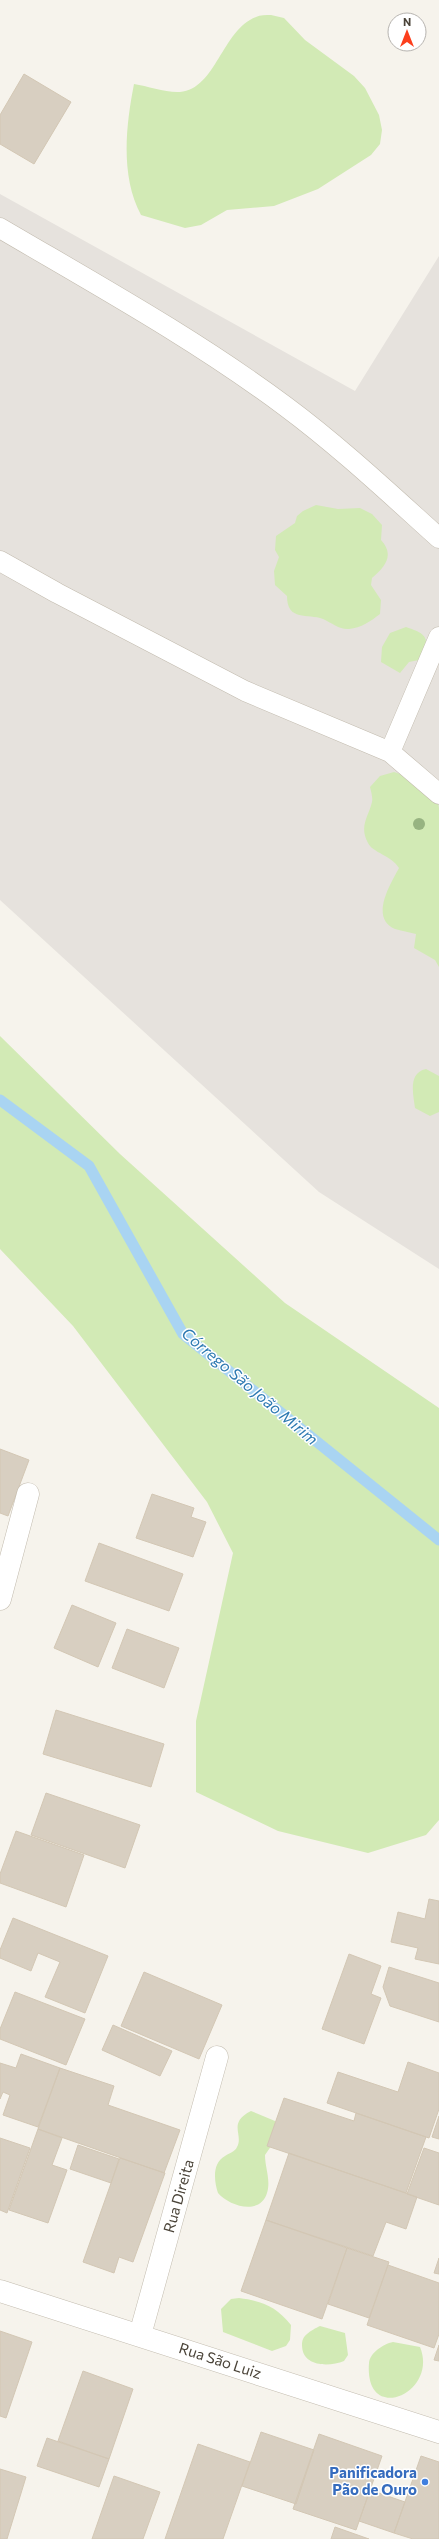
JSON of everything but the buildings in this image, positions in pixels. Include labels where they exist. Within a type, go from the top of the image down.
[{"type":"street","points":[[0,1599],[28,1494]]},
{"type":"street","name":"Rua Direita","points":[[140,2335],[217,2057]]},
{"type":"street","name":"Rua São Luiz","points":[[0,2290],[439,2432]]},
{"type":"lane","points":[[0,228],[183,335],[286,406],[371,476],[439,538]]},
{"type":"lane","points":[[0,561],[57,593],[245,691],[390,752],[439,794]]},
{"type":"lane","points":[[390,752],[439,637]]},
{"type":"shaded area","points":[[0,194],[355,391],[439,256],[439,1269],[319,1192],[0,900]]},
{"type":"green space","points":[[271,15],[284,18],[305,40],[354,76],[365,88],[379,115],[382,130],[380,144],[371,155],[318,189],[274,206],[227,210],[201,225],[185,228],[141,215],[134,200],[127,167],[127,133],[134,84],[175,92],[192,88],[202,81],[211,70],[235,34],[244,24],[258,16]]},
{"type":"green space","points":[[316,505],[338,509],[360,508],[372,514],[382,525],[381,540],[385,545],[388,556],[381,570],[372,578],[371,585],[381,600],[380,614],[362,626],[346,629],[317,617],[294,613],[288,604],[287,596],[275,585],[274,571],[279,557],[275,550],[276,536],[295,523],[297,516],[303,511]]},
{"type":"green space","points":[[406,627],[422,634],[425,637],[426,652],[424,659],[409,662],[400,673],[381,662],[382,647],[390,633]]},
{"type":"green space","points":[[394,772],[434,785],[439,808],[439,967],[435,960],[414,948],[416,934],[395,929],[387,924],[383,909],[384,900],[391,882],[399,868],[391,860],[370,846],[365,837],[364,827],[372,800],[370,787],[380,776]]},
{"type":"green space","points":[[0,1036],[120,1154],[285,1303],[439,1408],[439,1820],[426,1835],[368,1853],[278,1831],[196,1792],[196,1721],[233,1553],[207,1502],[73,1326],[0,1249]]},
{"type":"green space","points":[[426,1069],[439,1076],[439,1112],[430,1116],[415,1108],[413,1096],[414,1079],[420,1071]]},
{"type":"green space","points":[[251,2111],[275,2121],[278,2136],[265,2155],[268,2179],[267,2193],[258,2205],[251,2207],[236,2205],[223,2198],[218,2193],[215,2173],[221,2159],[236,2149],[239,2142],[238,2124],[244,2116]]},
{"type":"green space","points":[[239,2298],[262,2303],[280,2313],[291,2325],[290,2340],[286,2346],[272,2351],[223,2332],[221,2309],[231,2299]]},
{"type":"green space","points":[[320,2326],[345,2333],[348,2355],[344,2361],[331,2364],[317,2364],[306,2358],[303,2352],[303,2339],[308,2333]]},
{"type":"green space","points":[[393,2342],[420,2347],[423,2363],[419,2378],[411,2389],[400,2396],[388,2398],[378,2394],[371,2382],[369,2363],[374,2352]]},
{"type":"waterway","name":"Córrego São João Mirim","points":[[0,1100],[89,1166],[183,1334],[439,1540]]},
{"type":"place","name":"Panificadora Pão de Ouro","points":[[425,2482]]}]
